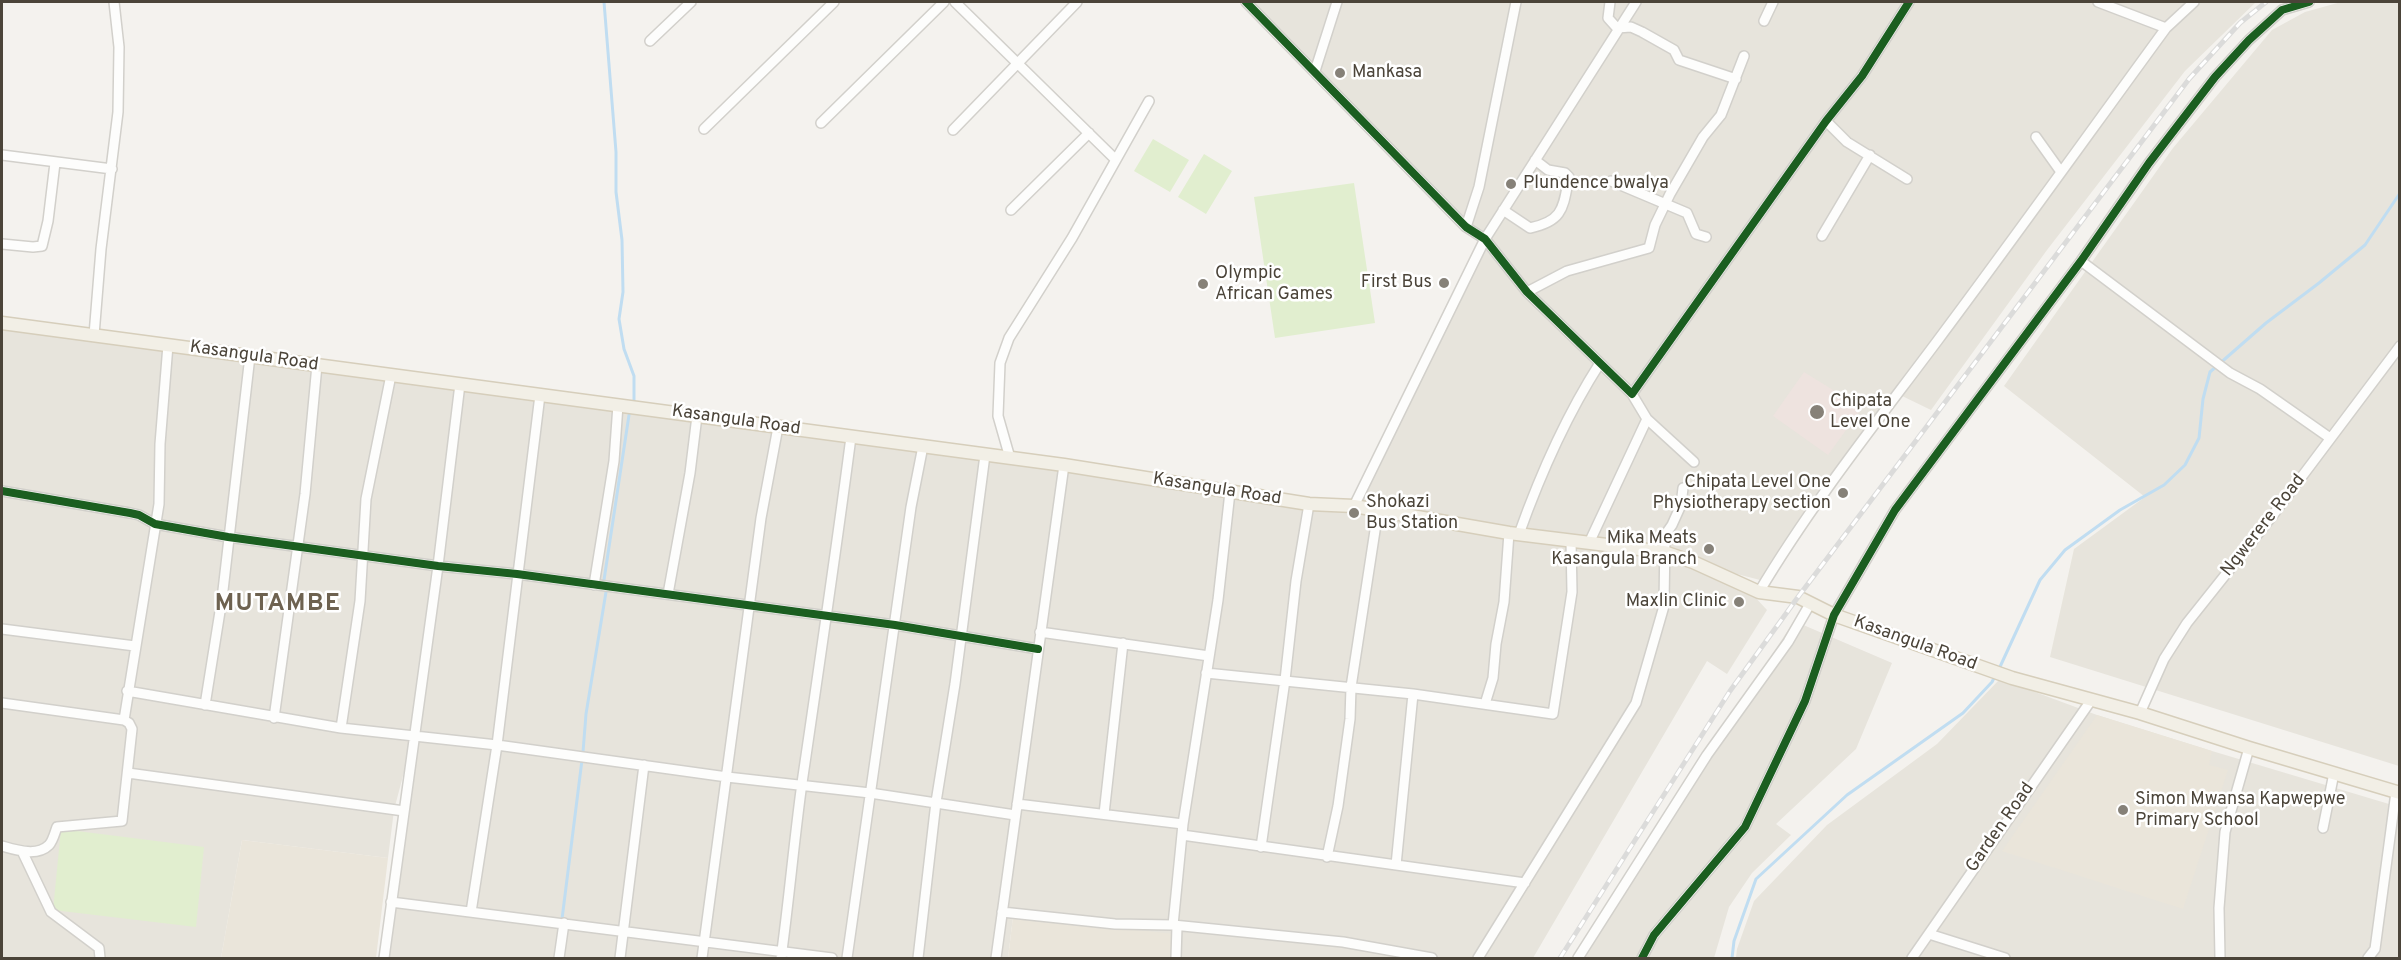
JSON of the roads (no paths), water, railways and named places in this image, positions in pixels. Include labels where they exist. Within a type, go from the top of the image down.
[{"type":"main road","name":"Kasangula Road","points":[[2,322],[1064,465],[1308,504],[1354,506],[1514,534],[1664,552],[1693,562],[1759,592],[1798,597],[1834,615],[2012,678],[2140,713],[2398,793]]},
{"type":"street","points":[[94,335],[120,77],[114,2]]},
{"type":"street","points":[[650,41],[692,2]]},
{"type":"street","points":[[704,129],[834,2]]},
{"type":"street","points":[[821,123],[944,2]]},
{"type":"street","points":[[955,2],[1115,159]]},
{"type":"street","points":[[954,130],[1077,2]]},
{"type":"street","points":[[1246,2],[1466,227],[1485,239],[1527,292],[1632,394],[1647,419],[1694,462]]},
{"type":"street","points":[[1315,71],[1337,2]]},
{"type":"street","points":[[1466,227],[1472,202],[1479,187],[1516,2]]},
{"type":"street","points":[[1610,2],[1608,18],[1618,28],[1631,27],[1674,50],[1679,60],[1736,79]]},
{"type":"street","points":[[1354,506],[1485,239],[1636,2]]},
{"type":"street","points":[[1764,21],[1773,2]]},
{"type":"street","points":[[1632,394],[1826,121],[1862,76],[1909,2]]},
{"type":"street","points":[[2098,2],[2166,28]]},
{"type":"street","points":[[1759,592],[1820,495],[2166,28],[2194,2]]},
{"type":"street","points":[[1642,958],[1654,935],[1745,827],[1805,701],[1834,615],[1895,510],[2080,261],[2149,163],[2215,77],[2249,40],[2283,10],[2309,2]]},
{"type":"street","points":[[1527,292],[1567,272],[1649,248],[1655,225],[1666,204],[1703,137],[1721,115],[1744,56]]},
{"type":"street","points":[[1010,458],[998,416],[1000,363],[1009,338],[1072,238],[1149,101]]},
{"type":"street","points":[[1826,121],[1847,142],[1907,179]]},
{"type":"street","points":[[1011,210],[1089,133]]},
{"type":"street","points":[[2036,137],[2061,172]]},
{"type":"street","points":[[2,155],[112,170]]},
{"type":"street","points":[[1822,236],[1870,156]]},
{"type":"street","points":[[1503,210],[1530,228],[1556,218],[1560,214],[1569,177],[1564,173],[1548,170],[1535,160]]},
{"type":"street","points":[[2,244],[42,246],[48,221],[55,163]]},
{"type":"street","points":[[1611,181],[1687,213],[1696,234],[1706,237]]},
{"type":"street","points":[[2080,261],[2230,373],[2260,389],[2330,438]]},
{"type":"street","points":[[124,720],[159,504],[160,444],[168,345]]},
{"type":"street","name":"Ngwerere Road","points":[[2140,713],[2164,659],[2187,623],[2273,515],[2400,346]]},
{"type":"street","points":[[205,705],[221,609],[250,356]]},
{"type":"street","points":[[1485,704],[1493,678],[1496,644],[1514,534],[1575,402],[1600,363]]},
{"type":"street","points":[[274,718],[305,494],[317,365]]},
{"type":"street","points":[[341,728],[357,625],[368,488],[391,375]]},
{"type":"street","points":[[384,958],[438,566],[460,384]]},
{"type":"street","points":[[471,912],[497,745],[540,395]]},
{"type":"street","points":[[594,585],[614,460],[618,405]]},
{"type":"street","points":[[668,594],[690,473],[697,416]]},
{"type":"street","points":[[1589,543],[1647,419]]},
{"type":"street","points":[[702,958],[761,518],[778,427]]},
{"type":"street","points":[[782,955],[802,785],[828,616],[851,437]]},
{"type":"street","points":[[847,958],[912,496],[923,446]]},
{"type":"street","points":[[918,958],[936,802],[962,636],[986,455]]},
{"type":"street","points":[[996,958],[1064,465]]},
{"type":"street","points":[[1478,958],[1636,703],[1664,606],[1665,535],[1681,504],[1683,488]]},
{"type":"street","points":[[2,491],[130,513],[155,524],[228,537],[895,625],[1038,649]]},
{"type":"street","points":[[1176,958],[1175,926],[1183,824],[1209,656],[1230,492]]},
{"type":"street","points":[[1261,847],[1286,680],[1296,581],[1308,504]]},
{"type":"street","points":[[1327,857],[1338,806],[1350,719],[1351,687],[1378,511]]},
{"type":"street","points":[[1206,673],[1413,694],[1553,714],[1572,592],[1571,541]]},
{"type":"street","points":[[1578,958],[1707,754],[1788,642],[1810,604]]},
{"type":"street","points":[[2,629],[135,646]]},
{"type":"street","points":[[1040,632],[1209,656]]},
{"type":"street","points":[[1104,814],[1123,643]]},
{"type":"street","points":[[127,691],[341,728],[497,745],[727,777],[870,793],[1015,815]]},
{"type":"street","points":[[1396,865],[1413,694]]},
{"type":"street","name":"Garden Road","points":[[1912,958],[2092,699]]},
{"type":"street","points":[[2,703],[124,720],[132,729],[122,821],[57,826],[49,844],[38,851],[22,851],[2,846]]},
{"type":"street","points":[[2220,958],[2218,908],[2224,832],[2249,748]]},
{"type":"street","points":[[620,958],[645,765]]},
{"type":"street","points":[[128,773],[404,811]]},
{"type":"street","points":[[2324,828],[2334,774]]},
{"type":"street","points":[[2368,958],[2375,949],[2398,793]]},
{"type":"street","points":[[1017,804],[1183,824]]},
{"type":"street","points":[[1182,835],[1525,883]]},
{"type":"street","points":[[22,851],[51,912],[99,948],[100,958]]},
{"type":"street","points":[[391,902],[704,941],[782,955],[832,958]]},
{"type":"street","points":[[1002,912],[1114,924],[1175,926],[1343,942],[1432,958]]},
{"type":"street","points":[[559,958],[564,923]]},
{"type":"street","points":[[1929,934],[2005,958]]},
{"type":"waterway","points":[[604,2],[616,152],[616,192],[622,240],[623,292],[619,319],[624,349],[634,376],[634,400]]},
{"type":"waterway","points":[[1999,669],[2040,580],[2065,550],[2120,510],[2164,485],[2185,465],[2199,438],[2203,399],[2210,372],[2266,323],[2365,245],[2400,193]]},
{"type":"waterway","points":[[604,580],[629,415]]},
{"type":"waterway","points":[[583,752],[586,714],[606,592]]},
{"type":"waterway","points":[[1732,958],[1734,941],[1756,879],[1847,795],[1963,713],[1992,682],[1996,674]]},
{"type":"waterway","points":[[562,919],[582,760]]},
{"type":"railway","points":[[1560,958],[1730,691],[1798,597],[2189,79],[2240,23],[2266,2]]},
{"type":"place","name":"Mankasa","points":[[1340,73]]},
{"type":"place","name":"Plundence bwalya","points":[[1511,184]]},
{"type":"place","name":"First Bus","points":[[1444,283]]},
{"type":"place","name":"Olympic African Games","points":[[1203,284]]},
{"type":"place","name":"Chipata Level One","points":[[1817,412]]},
{"type":"place","name":"Chipata Level One Physiotherapy section","points":[[1843,493]]},
{"type":"place","name":"Shokazi Bus Station","points":[[1354,513]]},
{"type":"place","name":"Mika Meats Kasangula Branch","points":[[1709,549]]},
{"type":"place","name":"Maxlin Clinic","points":[[1739,602]]},
{"type":"place","name":"Simon Mwansa Kapwepwe Primary School","points":[[2123,810]]},
{"type":"district","name":"MUTAMBE","points":[[278,605]]}]
